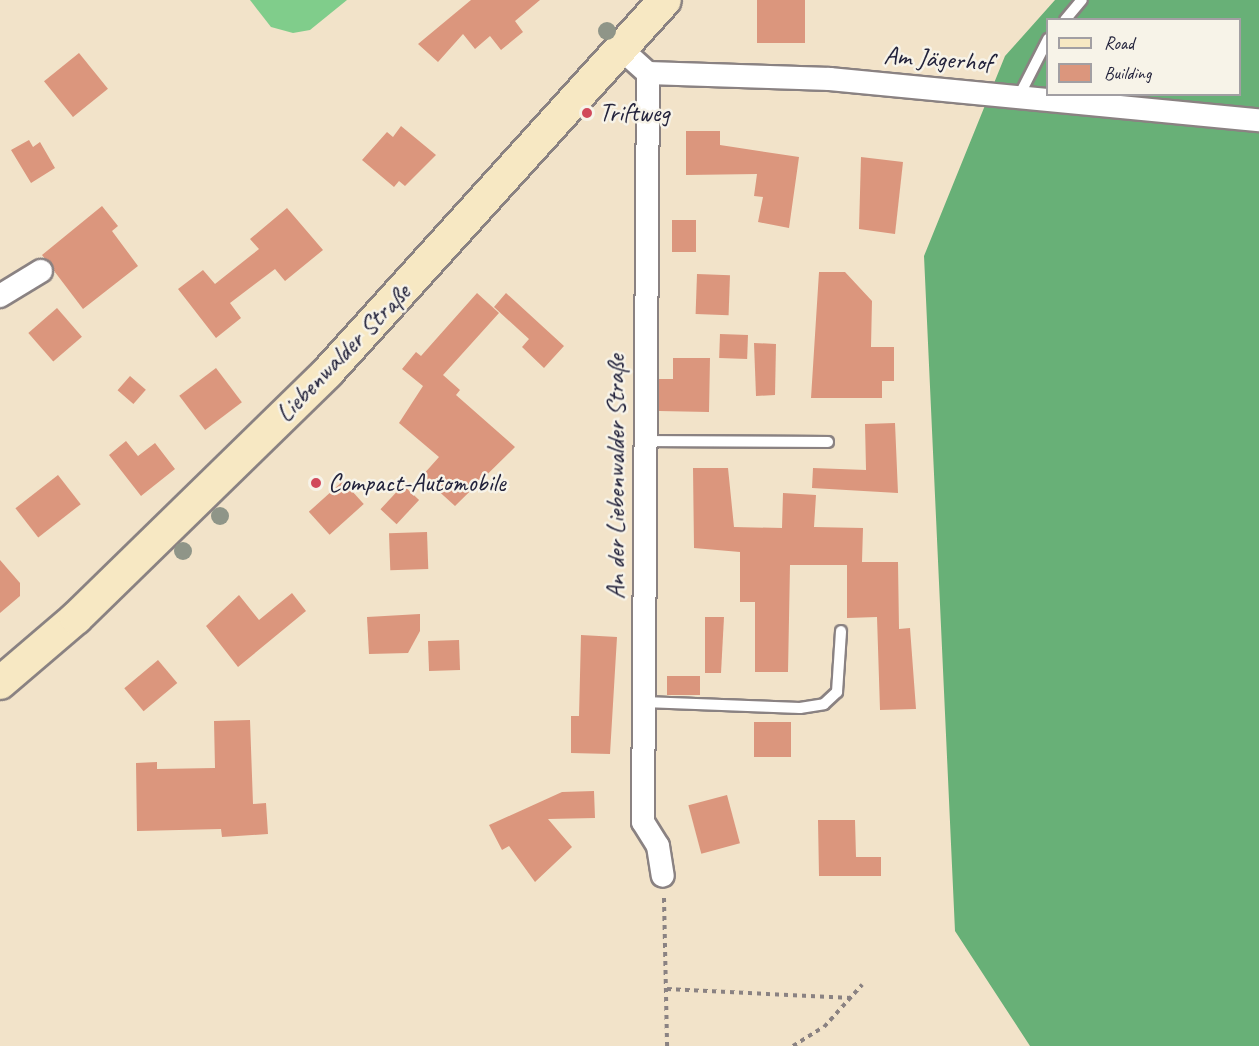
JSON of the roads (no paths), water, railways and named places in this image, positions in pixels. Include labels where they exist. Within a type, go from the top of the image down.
[{"type":"main road","name":"Liebenwalder Straße","points":[[0,683],[76,618],[327,373],[665,0]]},
{"type":"street","points":[[620,48],[648,73]]},
{"type":"street","name":"Am Jägerhof","points":[[648,73],[1020,94],[1259,120]]},
{"type":"street","name":"An der Liebenwalder Straße","points":[[648,73],[644,441],[644,822],[658,846],[663,876]]},
{"type":"street","points":[[0,296],[41,271]]},
{"type":"lane","points":[[1067,18],[1082,0]]},
{"type":"lane","points":[[1020,94],[1046,41]]},
{"type":"lane","points":[[644,441],[828,441]]},
{"type":"lane","points":[[644,702],[800,708],[824,704],[837,692],[841,631]]},
{"type":"place","name":"Triftweg","points":[[587,113]]},
{"type":"place","name":"Compact-Automobile","points":[[316,483]]}]
